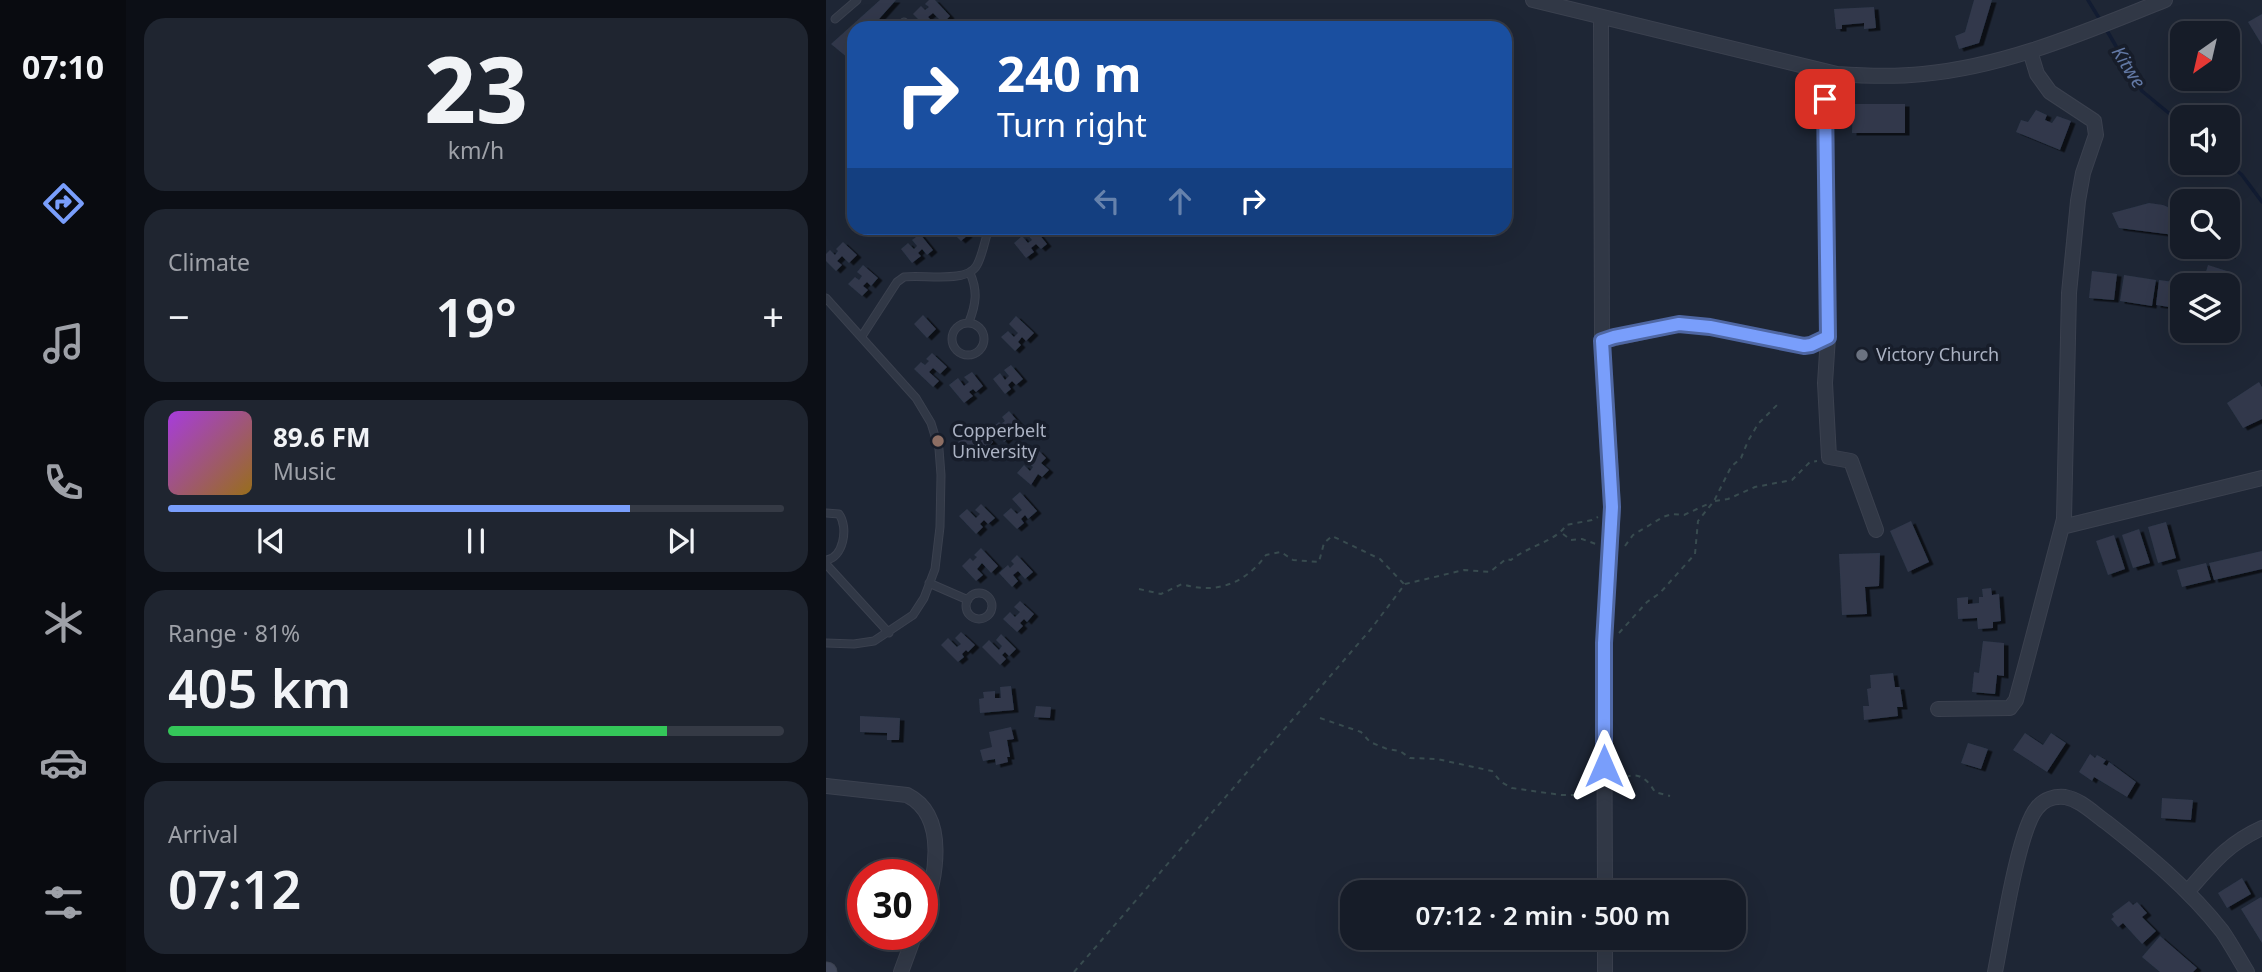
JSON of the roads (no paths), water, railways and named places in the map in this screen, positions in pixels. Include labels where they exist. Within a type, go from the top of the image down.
[{"type":"street","points":[[1533,0],[1837,74],[1921,75],[1981,65],[2030,51],[2165,0]]},
{"type":"street","points":[[1601,17],[1602,341],[1612,507],[1604,643],[1605,880]]},
{"type":"street","points":[[1938,709],[2010,708],[2016,700],[2062,527],[2069,293],[2078,201],[2083,173],[2096,135],[2094,121],[2050,92],[2037,74],[2030,51]]},
{"type":"street","points":[[1837,74],[1825,99],[1828,337],[1825,394],[1829,457],[1851,461],[1875,530]]},
{"type":"street","points":[[1602,341],[1679,324],[1710,327],[1804,346],[1828,337]]},
{"type":"street","points":[[2062,527],[2262,478]]},
{"type":"street","points":[[826,786],[907,795],[919,801],[932,825],[934,859]]},
{"type":"street","points":[[1995,972],[2029,821],[2036,808],[2052,797],[2078,801],[2140,849],[2188,891],[2223,933],[2247,972]]},
{"type":"street","points":[[2188,891],[2218,856],[2239,838],[2262,828]]},
{"type":"street","points":[[901,972],[909,950]]},
{"type":"street","points":[[1605,950],[1605,972]]},
{"type":"lane","points":[[835,19],[857,0]]},
{"type":"lane","points":[[862,336],[897,282],[904,277],[958,277],[970,273],[977,266],[987,235]]},
{"type":"lane","points":[[969,322],[976,301],[976,290],[970,273]]},
{"type":"lane","points":[[826,298],[916,398],[931,423],[939,449],[941,475],[940,527],[935,569],[924,598],[913,615],[874,641],[826,643]]},
{"type":"lane","points":[[969,322],[978,326],[983,333],[984,342],[979,351],[971,355],[962,354],[954,348],[951,339],[953,330],[960,324],[969,322]]},
{"type":"lane","points":[[826,513],[839,514],[844,525],[841,549],[837,556],[826,562],[889,633]]},
{"type":"lane","points":[[929,583],[968,600]]},
{"type":"waterway","name":"Kitwe","points":[[2088,0],[2102,23]]},
{"type":"waterway","name":"Kitwe","points":[[2106,29],[2142,91],[2170,114]]},
{"type":"waterway","name":"Kitwe","points":[[2240,173],[2262,202]]},
{"type":"place","name":"Victory Church","points":[[1862,355]]},
{"type":"place","name":"Copperbelt University","points":[[938,441]]}]
